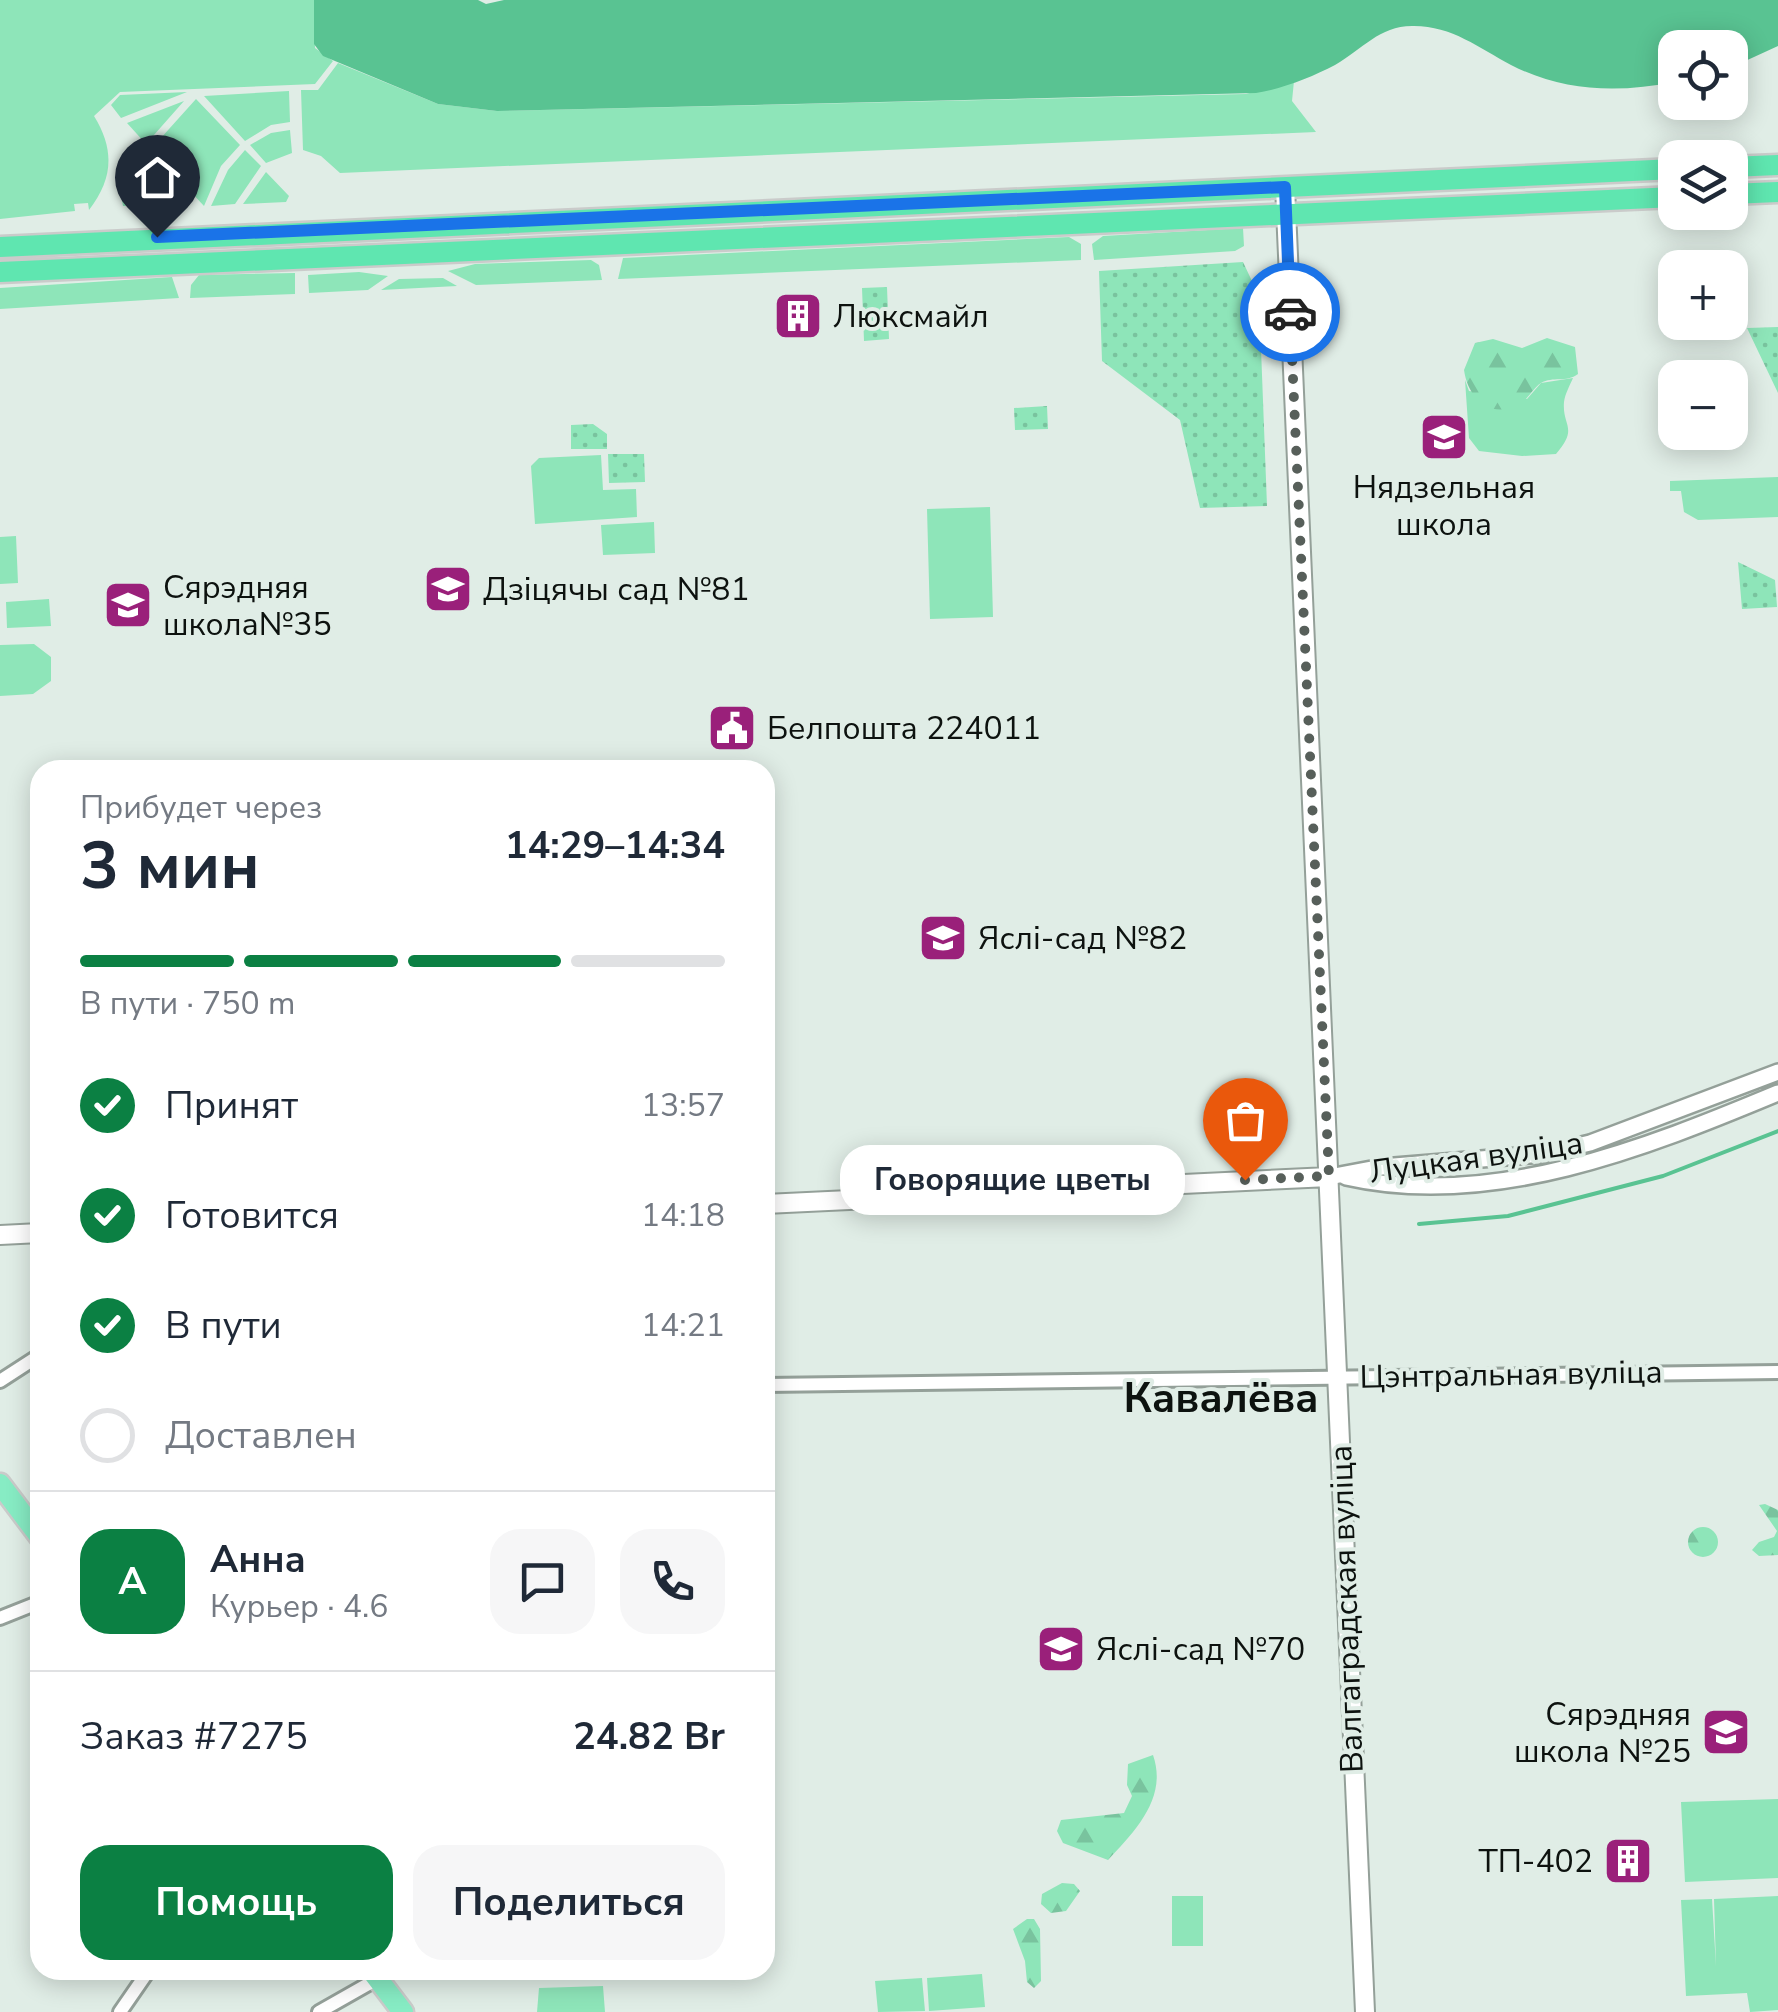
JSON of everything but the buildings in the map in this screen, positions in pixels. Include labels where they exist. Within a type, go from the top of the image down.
[{"type":"highway","points":[[1748,166],[1778,165]]},
{"type":"highway","points":[[0,247],[1658,171]]},
{"type":"highway","points":[[1748,193],[1778,192]]},
{"type":"highway","points":[[0,272],[1658,197]]},
{"type":"highway","points":[[318,230],[319,255]]},
{"type":"highway","points":[[273,232],[275,257]]},
{"type":"main road","name":"Валгаградская вуліца","points":[[1285,187],[1335,1176],[1337,1376],[1364,2012]]},
{"type":"main road","name":"Луцкая вуліца","points":[[775,1204],[1335,1176]]},
{"type":"main road","points":[[0,1235],[30,1234]]},
{"type":"main road","points":[[0,1484],[30,1523]]},
{"type":"main road","points":[[0,1502],[30,1541]]},
{"type":"main road","points":[[376,1980],[390,2012]]},
{"type":"main road","points":[[378,1980],[403,2012]]},
{"type":"street","name":"Луцкая вуліца","points":[[1335,1176],[1382,1167],[1542,1154],[1590,1142],[1778,1072]]},
{"type":"street","points":[[1744,1085],[1752,1104]]},
{"type":"street","name":"Луцкая вуліца","points":[[1335,1176],[1383,1186],[1546,1172],[1615,1154],[1778,1094]]},
{"type":"street","points":[[0,1380],[30,1361]]},
{"type":"street","name":"Цэнтральная вуліца","points":[[775,1385],[1778,1372]]},
{"type":"street","points":[[0,1618],[30,1606]]},
{"type":"street","points":[[120,2012],[142,1980]]},
{"type":"street","points":[[319,2012],[364,1980]]},
{"type":"green space","points":[[0,0],[314,0],[315,48],[333,61],[315,84],[120,92],[94,116],[105,141],[108,164],[103,187],[89,210],[88,203],[74,204],[75,211],[0,219]]},
{"type":"green space","points":[[338,63],[438,104],[497,111],[1246,94],[1294,81],[1292,101],[1316,132],[340,173],[321,156],[303,150],[301,90],[318,90]]},
{"type":"green space","points":[[289,91],[290,122],[271,125],[245,141],[204,96]]},
{"type":"green space","points":[[187,92],[121,118],[111,105],[120,95]]},
{"type":"green space","points":[[196,99],[240,145],[221,166],[204,206],[151,149]]},
{"type":"green space","points":[[184,101],[146,144],[127,123]]},
{"type":"green space","points":[[290,130],[292,153],[266,163],[250,145],[271,133]]},
{"type":"green space","points":[[245,150],[261,166],[235,204],[211,206],[228,170]]},
{"type":"green space","points":[[133,169],[169,204],[123,206],[119,185]]},
{"type":"green space","points":[[266,172],[289,196],[286,202],[243,204]]},
{"type":"green space","points":[[1243,228],[1244,246],[1235,251],[1094,260],[1092,244],[1103,236]]},
{"type":"green space","points":[[1069,237],[1081,244],[1081,260],[618,279],[623,258]]},
{"type":"green space","points":[[591,260],[599,265],[602,280],[476,285],[448,271],[475,264]]},
{"type":"green space","points":[[1243,262],[1259,296],[1267,506],[1200,508],[1180,420],[1102,361],[1099,271]]},
{"type":"green space","points":[[359,272],[388,276],[368,290],[309,293],[308,275]]},
{"type":"green space","points":[[295,273],[295,294],[190,298],[191,285],[199,275]]},
{"type":"green space","points":[[172,277],[179,298],[0,309],[0,288]]},
{"type":"green space","points":[[443,278],[457,286],[381,290],[399,279]]},
{"type":"green space","points":[[887,287],[889,339],[864,341],[862,288]]},
{"type":"green space","points":[[1778,327],[1778,393],[1748,330]]},
{"type":"green space","points":[[1547,338],[1575,347],[1578,374],[1541,383],[1521,403],[1508,409],[1489,407],[1475,397],[1464,370],[1475,343],[1493,339],[1522,348]]},
{"type":"green space","points":[[1573,378],[1564,402],[1567,438],[1556,454],[1522,456],[1479,451],[1469,438],[1465,380],[1469,391],[1527,399],[1541,383]]},
{"type":"green space","points":[[1047,406],[1048,429],[1015,430],[1014,408]]},
{"type":"green space","points":[[593,424],[607,434],[607,449],[571,449],[571,425]]},
{"type":"green space","points":[[608,454],[644,454],[645,482],[609,483]]},
{"type":"green space","points":[[601,455],[603,490],[636,489],[637,517],[535,524],[531,466],[539,458]]},
{"type":"green space","points":[[1778,477],[1778,517],[1698,520],[1684,512],[1681,491],[1670,491],[1670,481]]},
{"type":"green space","points":[[990,507],[993,617],[930,619],[927,509]]},
{"type":"green space","points":[[654,522],[655,553],[603,555],[601,525]]},
{"type":"green space","points":[[16,536],[18,583],[0,584],[0,537]]},
{"type":"green space","points":[[1738,562],[1775,580],[1778,620],[1777,607],[1742,609]]},
{"type":"green space","points":[[49,599],[51,626],[7,628],[6,602]]},
{"type":"green space","points":[[34,644],[51,657],[51,681],[33,694],[0,696],[0,645]]},
{"type":"green space","points":[[1759,1505],[1778,1510],[1778,1555],[1759,1556],[1752,1550],[1777,1531]]},
{"type":"green space","points":[[1703,1527],[1714,1531],[1718,1542],[1714,1553],[1703,1557],[1692,1553],[1688,1542],[1692,1531]]},
{"type":"green space","points":[[1153,1755],[1156,1785],[1146,1813],[1108,1860],[1063,1843],[1057,1831],[1061,1820],[1124,1813],[1132,1796],[1127,1785],[1128,1764]]},
{"type":"green space","points":[[1778,1799],[1778,1878],[1685,1882],[1681,1802]]},
{"type":"green space","points":[[1062,1883],[1074,1884],[1080,1891],[1066,1911],[1051,1913],[1041,1904],[1042,1894]]},
{"type":"green space","points":[[1172,1896],[1203,1896],[1203,1946],[1172,1946]]},
{"type":"green space","points":[[1778,1896],[1778,2010],[1750,2012],[1747,1993],[1686,1996],[1681,1900],[1712,1899],[1716,1966],[1714,1899]]},
{"type":"green space","points":[[1027,1919],[1034,1919],[1040,1929],[1041,1981],[1034,1988],[1027,1982],[1025,1961],[1013,1929]]},
{"type":"green space","points":[[982,1974],[985,2007],[929,2011],[927,1978]]},
{"type":"green space","points":[[922,1978],[925,2011],[878,2012],[875,1981]]},
{"type":"green space","points":[[603,1986],[605,2012],[537,2012],[539,1988]]},
{"type":"shaded area","points":[[314,0],[478,0],[486,4],[504,0],[1778,0],[1778,46],[1748,60],[1748,30],[1658,30],[1658,84],[1612,89],[1551,81],[1453,34],[1414,26],[1391,29],[1335,65],[1256,93],[497,111],[438,104],[323,56],[314,44]]},
{"type":"waterway","points":[[1419,1224],[1508,1216],[1663,1176],[1778,1131]]},
{"type":"way so far","points":[[1245,1180],[1329,1176],[1290,312]]},
{"type":"place","name":"Люксмайл","points":[[798,316]]},
{"type":"place","name":"Нядзельная школа","points":[[1444,437]]},
{"type":"place","name":"Дзіцячы сад №81","points":[[448,589]]},
{"type":"place","name":"Сярэдняя школа№35","points":[[128,605]]},
{"type":"place","name":"Белпошта 224011","points":[[732,728]]},
{"type":"place","name":"Яслі-сад №82","points":[[943,938]]},
{"type":"place","name":"Говорящие цветы","points":[[1245,1180]]},
{"type":"place","name":"Яслі-сад №70","points":[[1061,1649]]},
{"type":"place","name":"Сярэдняя школа №25","points":[[1726,1732]]},
{"type":"place","name":"ТП-402","points":[[1628,1861]]},
{"type":"district","name":"Кавалёва","points":[[1221,1397]]},
{"type":"route","points":[[157,237],[1285,187],[1290,312]]}]
